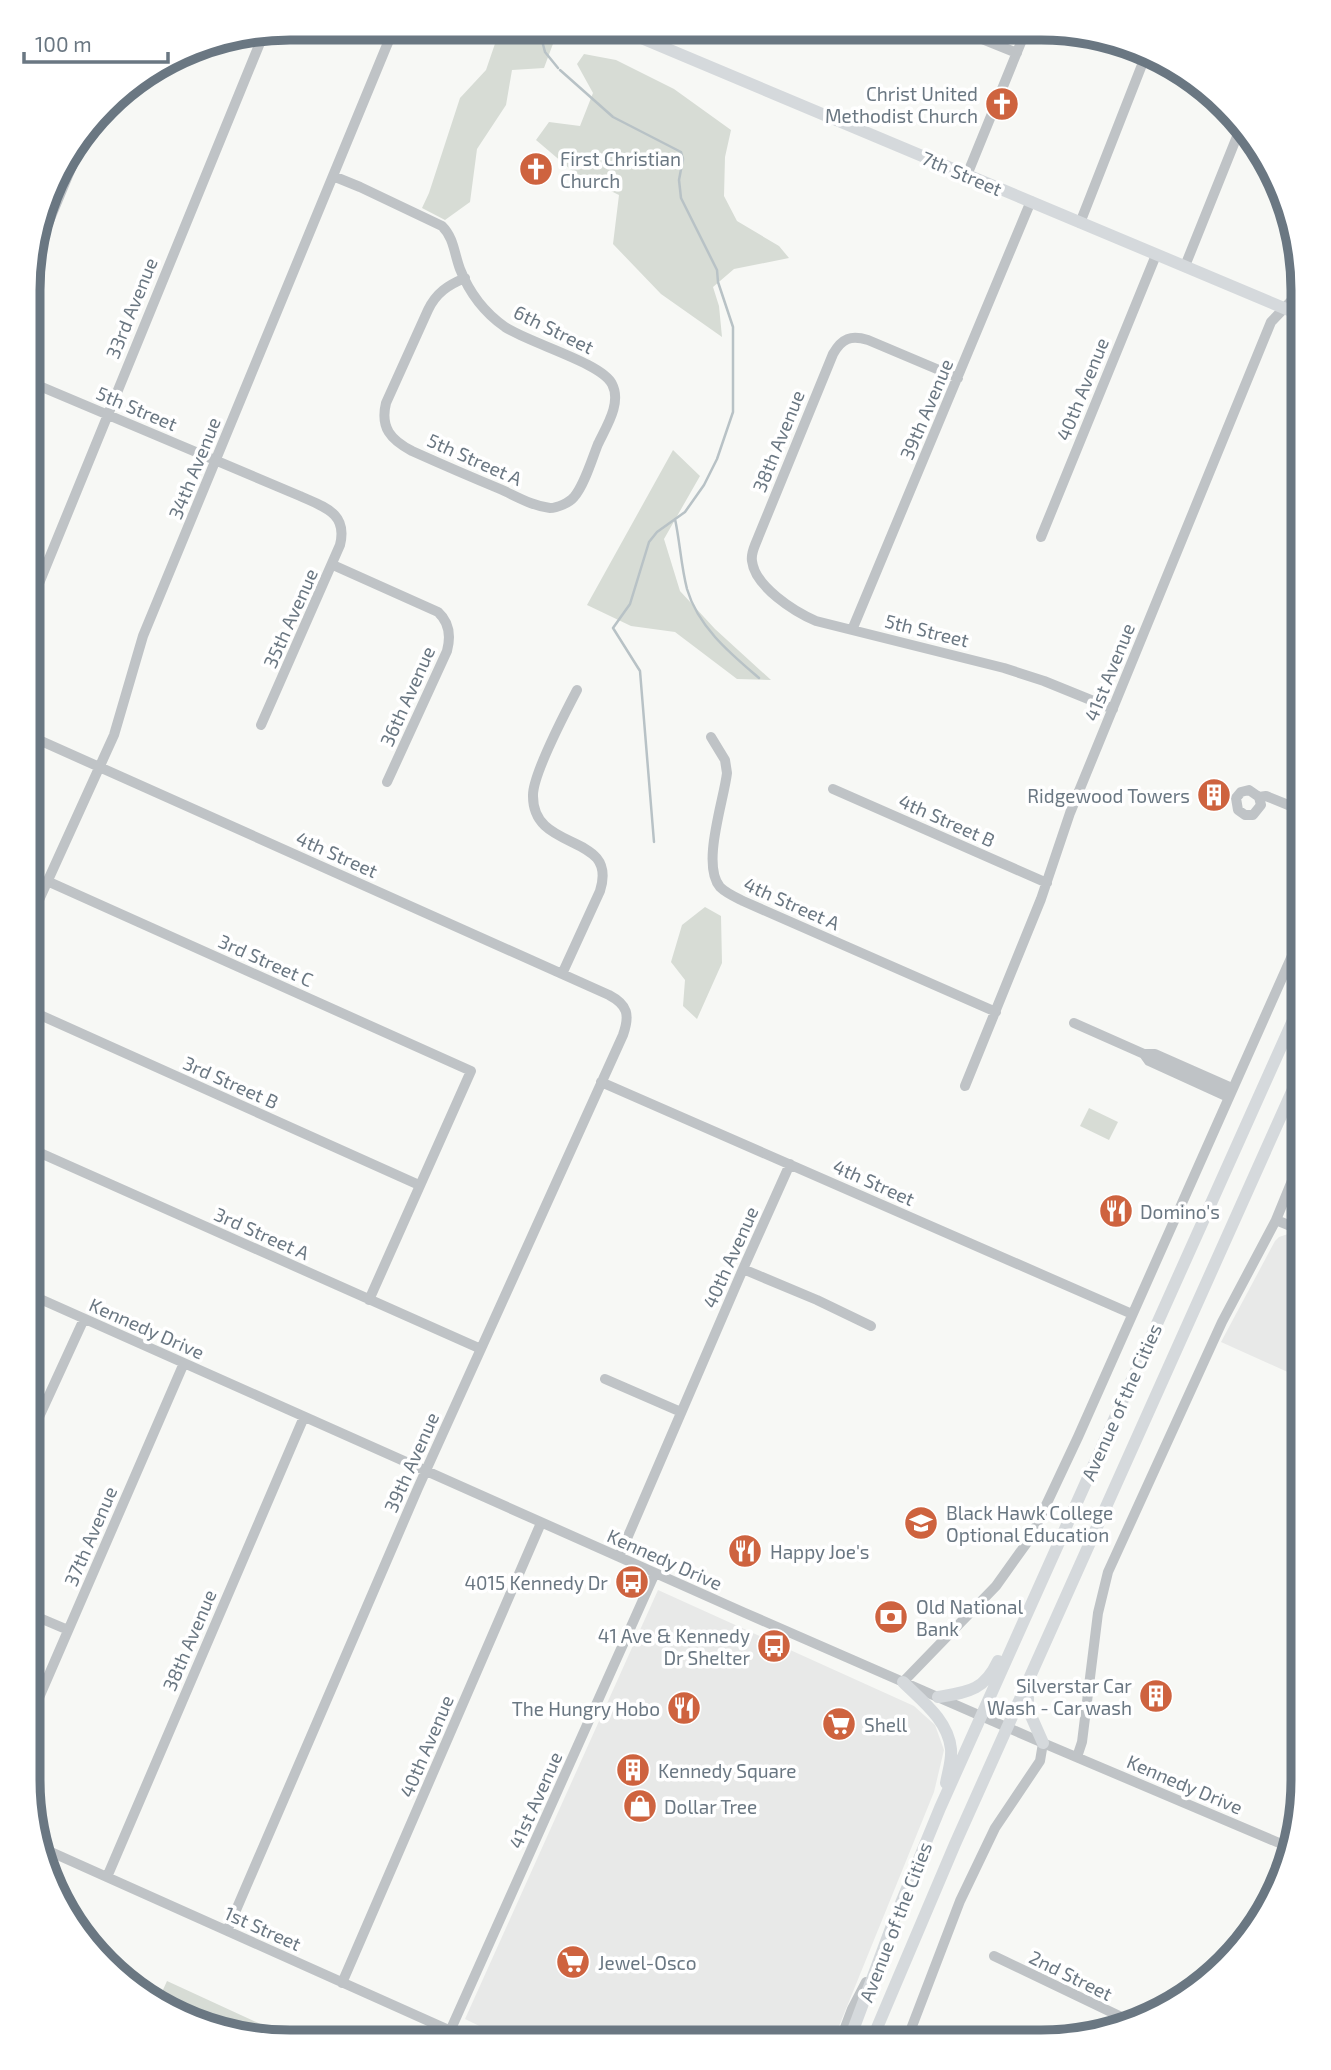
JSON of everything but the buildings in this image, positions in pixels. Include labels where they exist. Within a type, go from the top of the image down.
[{"type":"main road","name":"7th Street","points":[[649,41],[1291,311]]},
{"type":"main road","name":"Avenue of the Cities","points":[[853,2030],[933,1825],[1291,1025]]},
{"type":"main road","name":"Avenue of the Cities","points":[[876,2030],[1007,1727],[1291,1094]]},
{"type":"main road","points":[[938,1697],[967,1692],[989,1678],[1043,1563],[1080,1495]]},
{"type":"main road","points":[[1030,1678],[1028,1709],[1043,1743]]},
{"type":"main road","points":[[903,1682],[944,1726],[951,1750],[946,1784],[933,1825]]},
{"type":"street","points":[[985,40],[1017,53]]},
{"type":"street","points":[[967,175],[1022,40]]},
{"type":"street","name":"34th Avenue","points":[[40,897],[122,712],[143,636],[389,41]]},
{"type":"street","name":"33rd Avenue","points":[[40,581],[260,42]]},
{"type":"street","points":[[1080,223],[1143,62]]},
{"type":"street","points":[[1185,266],[1237,136]]},
{"type":"street","name":"6th Street","points":[[333,177],[442,226],[450,235],[470,289],[486,311],[508,328],[608,377],[615,395],[612,412],[574,497],[555,508]]},
{"type":"street","name":"39th Avenue","points":[[852,630],[1031,201]]},
{"type":"street","name":"40th Avenue","points":[[1041,537],[1156,255]]},
{"type":"street","name":"5th Street A","points":[[465,278],[442,291],[432,301],[386,403],[384,418],[388,432],[395,441],[412,451],[531,503],[555,508]]},
{"type":"street","name":"41st Avenue","points":[[965,1086],[1047,883],[1070,813],[1271,322],[1291,301]]},
{"type":"street","name":"38th Avenue","points":[[752,562],[755,545],[838,346],[847,338],[869,340],[958,378]]},
{"type":"street","name":"5th Street","points":[[40,386],[327,508],[341,523]]},
{"type":"street","name":"35th Avenue","points":[[261,724],[333,565],[342,539],[341,523]]},
{"type":"street","name":"5th Street","points":[[752,562],[767,587],[790,608],[816,621],[1004,667],[1113,709]]},
{"type":"street","name":"36th Avenue","points":[[333,565],[438,612],[446,622],[450,643],[387,782]]},
{"type":"street","points":[[562,974],[600,891],[603,869],[592,852],[548,831],[539,819],[533,796],[536,778],[577,690]]},
{"type":"street","name":"4th Street A","points":[[711,737],[722,753],[727,767],[711,865],[720,888],[743,901],[996,1012]]},
{"type":"street","name":"4th Street","points":[[40,740],[562,974],[618,1000],[626,1009]]},
{"type":"street","name":"4th Street B","points":[[834,789],[1047,883]]},
{"type":"street","points":[[1259,797],[1266,796],[1291,806]]},
{"type":"street","name":"3rd Street C","points":[[47,881],[471,1071],[419,1185]]},
{"type":"street","name":"Avenue of the Cities","points":[[903,1682],[985,1599],[1020,1555],[1040,1520],[1291,958]]},
{"type":"street","name":"39th Avenue","points":[[227,1931],[426,1472],[626,1026],[626,1009]]},
{"type":"street","name":"3rd Street B","points":[[40,1015],[419,1185]]},
{"type":"street","points":[[1074,1023],[1144,1054],[1155,1054],[1230,1093]]},
{"type":"street","name":"4th Street","points":[[601,1082],[1132,1314]]},
{"type":"street","name":"3rd Street A","points":[[40,1153],[481,1349]]},
{"type":"street","name":"40th Avenue","points":[[619,1558],[790,1164]]},
{"type":"street","points":[[1077,1757],[1082,1742],[1098,1614],[1108,1572],[1222,1322],[1276,1220],[1291,1183]]},
{"type":"street","points":[[369,1300],[419,1185]]},
{"type":"street","points":[[1276,1220],[1291,1226]]},
{"type":"street","points":[[743,1269],[871,1326]]},
{"type":"street","name":"Kennedy Drive","points":[[40,1299],[619,1558],[1282,1844]]},
{"type":"street","points":[[40,1417],[84,1319]]},
{"type":"street","name":"37th Avenue","points":[[40,1695],[184,1363]]},
{"type":"street","points":[[605,1379],[681,1412]]},
{"type":"street","name":"38th Avenue","points":[[107,1877],[304,1417]]},
{"type":"street","name":"40th Avenue","points":[[342,1983],[541,1523]]},
{"type":"street","name":"41st Avenue","points":[[451,2030],[655,1573]]},
{"type":"street","points":[[40,1618],[68,1630]]},
{"type":"street","points":[[911,2030],[966,1888],[995,1828],[1040,1761],[1043,1743]]},
{"type":"street","name":"1st Street","points":[[52,1852],[342,1983],[436,2030]]},
{"type":"street","points":[[845,2030],[852,2009],[887,1939]]},
{"type":"street","name":"2nd Street","points":[[994,1956],[1120,2016]]},
{"type":"shaded area","points":[[496,41],[554,41],[544,68],[512,70],[506,105],[477,149],[470,202],[445,220],[422,208],[460,98],[486,70]]},
{"type":"shaded area","points":[[584,54],[616,60],[674,89],[731,130],[725,157],[724,196],[737,221],[779,246],[789,258],[734,269],[713,287],[719,306],[722,337],[661,294],[613,244],[619,195],[576,174],[536,140],[549,122],[580,126],[593,93],[577,64]]},
{"type":"shaded area","points":[[673,450],[700,476],[664,539],[680,591],[715,629],[771,680],[737,679],[675,632],[631,626],[587,605]]},
{"type":"shaded area","points":[[705,907],[721,916],[722,963],[697,1019],[683,1006],[685,980],[671,962],[682,925]]},
{"type":"shaded area","points":[[1089,1108],[1118,1122],[1109,1140],[1080,1126]]},
{"type":"shaded area","points":[[1291,1235],[1291,1374],[1221,1342],[1279,1237]]},
{"type":"shaded area","points":[[658,1590],[914,1706],[935,1725],[944,1750],[934,1792],[837,2030],[488,2030],[465,2019]]},
{"type":"shaded area","points":[[167,1981],[271,2029],[242,2025],[210,2016],[161,1994]]},
{"type":"waterway","points":[[542,41],[545,52],[558,68]]},
{"type":"waterway","points":[[560,70],[613,117],[681,152],[681,198],[717,270],[718,282],[733,327],[733,412],[717,459],[704,485],[685,512],[657,532],[649,542],[630,604],[613,628],[640,671],[654,842]]},
{"type":"waterway","points":[[675,519],[685,580],[692,603],[707,628],[759,678]]},
{"type":"place","name":"Christ United Methodist Church","points":[[1002,104]]},
{"type":"place","name":"First Christian Church","points":[[536,169]]},
{"type":"place","name":"Ridgewood Towers","points":[[1214,795]]},
{"type":"place","name":"Domino's","points":[[1116,1211]]},
{"type":"place","name":"Black Hawk College Optional Education","points":[[921,1523]]},
{"type":"place","name":"Happy Joe's","points":[[745,1551]]},
{"type":"place","name":"4015 Kennedy Dr","points":[[632,1582]]},
{"type":"place","name":"Old National Bank","points":[[891,1617]]},
{"type":"place","name":"41 Ave & Kennedy Dr Shelter","points":[[774,1646]]},
{"type":"place","name":"Silverstar Car Wash - Car wash","points":[[1156,1696]]},
{"type":"place","name":"The Hungry Hobo","points":[[684,1708]]},
{"type":"place","name":"Shell","points":[[839,1724]]},
{"type":"place","name":"Kennedy Square","points":[[633,1770]]},
{"type":"place","name":"Dollar Tree","points":[[640,1806]]},
{"type":"place","name":"Jewel-Osco","points":[[573,1962]]}]
